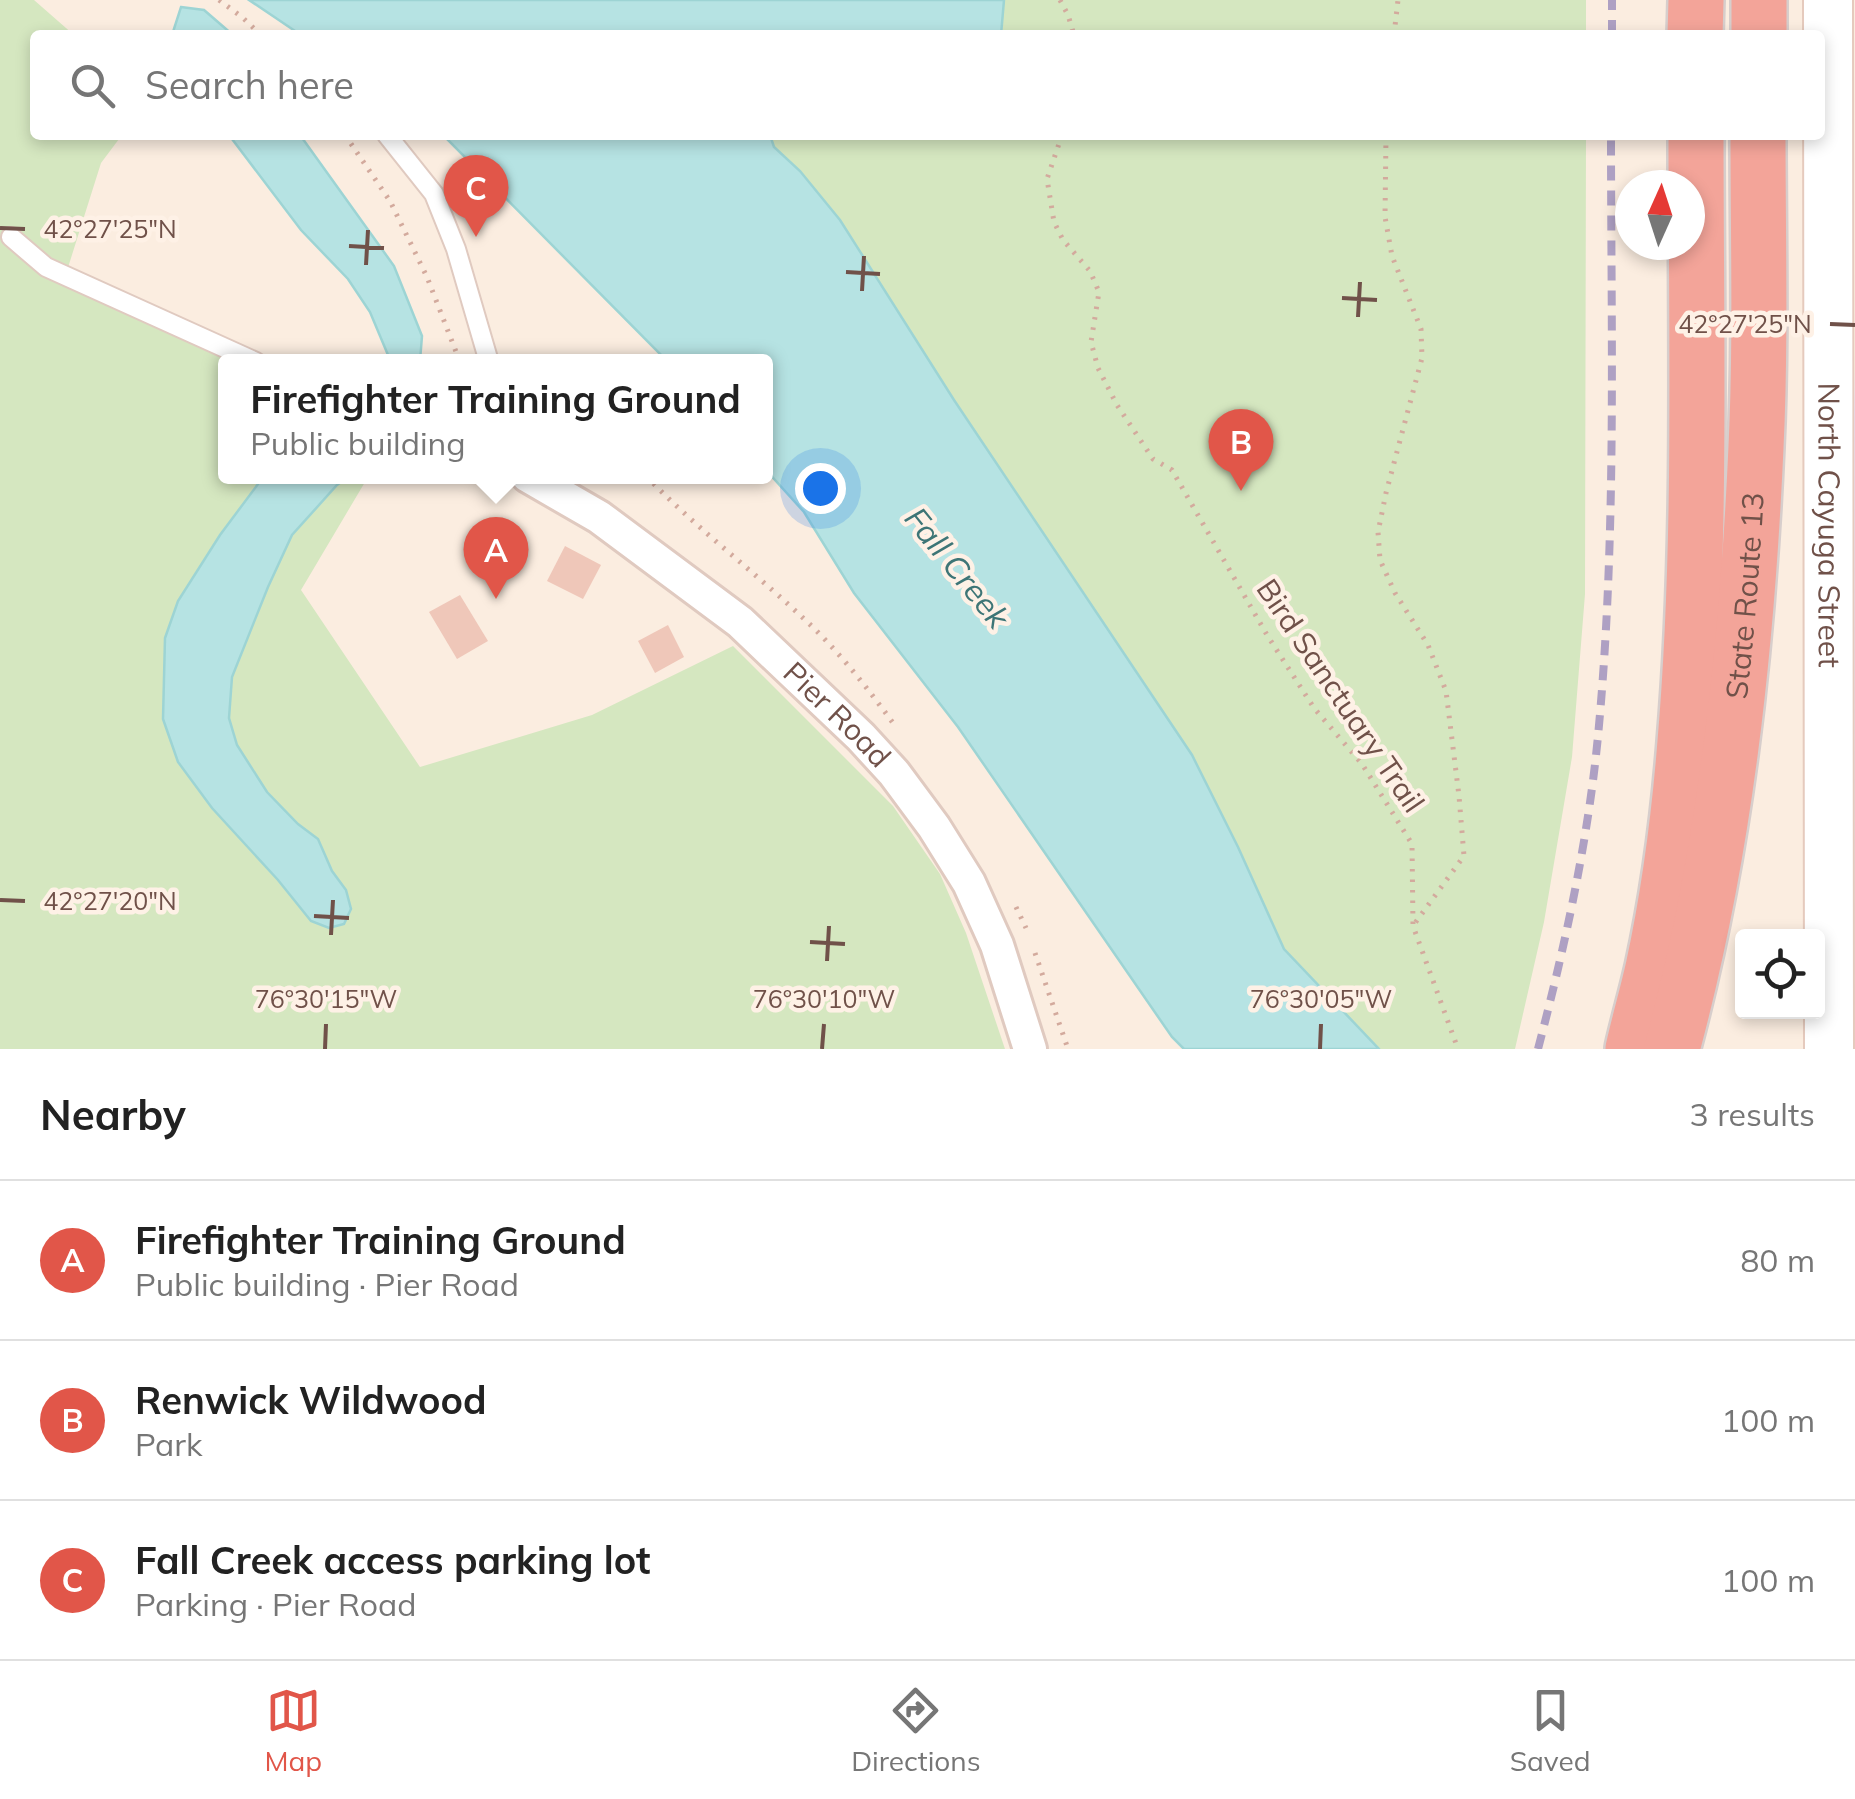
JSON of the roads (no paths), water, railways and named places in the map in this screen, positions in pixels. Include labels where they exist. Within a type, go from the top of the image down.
[{"type":"highway","points":[[1695,30],[1696,0]]},
{"type":"highway","points":[[1758,30],[1759,0]]},
{"type":"highway","name":"State Route 13","points":[[1633,1049],[1666,900],[1686,726],[1696,464],[1696,140]]},
{"type":"highway","name":"State Route 13","points":[[1672,1049],[1712,871],[1744,636],[1756,444],[1758,140]]},
{"type":"street","name":"North Cayuga Street","points":[[1828,0],[1841,452],[1834,787],[1842,903],[1829,1049]]},
{"type":"street","name":"Pier Road","points":[[542,484],[600,518],[740,622],[894,773],[934,827],[968,883],[997,945],[1030,1049]]},
{"type":"lane","points":[[391,140],[434,194],[487,354]]},
{"type":"lane","points":[[11,238],[46,267],[238,354]]},
{"type":"water","points":[[249,0],[1004,0],[1001,30],[294,30]]},
{"type":"water","points":[[181,7],[204,10],[227,30],[174,30]]},
{"type":"water","points":[[233,140],[304,140],[394,266],[422,336],[421,354],[388,354],[370,312],[348,279],[301,230]]},
{"type":"water","name":"Fall Creek","points":[[448,140],[772,140],[840,220],[954,400],[1192,755],[1284,949],[1379,1049],[1184,1049],[958,727],[854,593],[804,512],[773,478],[773,354],[660,354]]},
{"type":"water","points":[[258,484],[338,484],[292,535],[232,677],[229,718],[237,745],[267,792],[318,839],[332,871],[346,890],[351,909],[344,924],[329,928],[311,921],[212,808],[178,762],[163,719],[165,638],[178,601]]},
{"type":"railway","points":[[1612,0],[1612,30]]},
{"type":"railway","points":[[1538,1049],[1582,854],[1598,736],[1612,436],[1611,140]]},
{"type":"place","name":"Fall Creek access parking lot","points":[[476,237]]},
{"type":"place","name":"Renwick Wildwood","points":[[1241,491]]},
{"type":"place","name":"Firefighter Training Ground","points":[[496,599]]}]
